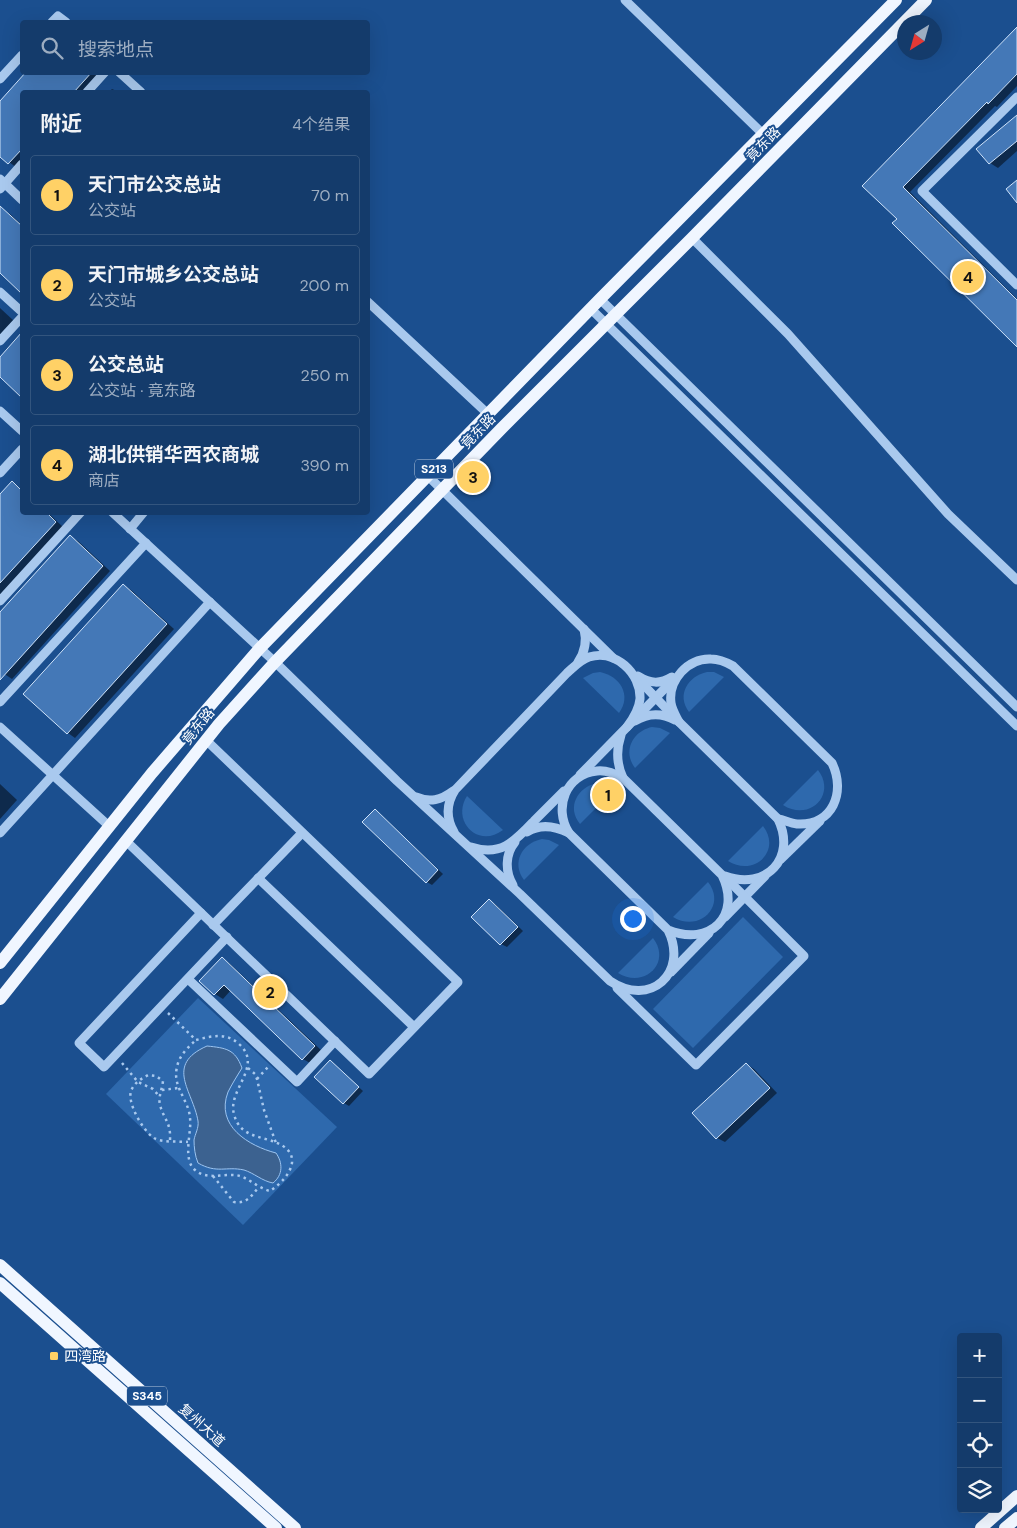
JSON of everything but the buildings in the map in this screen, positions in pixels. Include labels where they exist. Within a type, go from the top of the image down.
[{"type":"main road","name":"竟东路","points":[[0,963],[189,728],[260,648],[600,299],[896,0]]},
{"type":"main road","name":"竟东路","points":[[0,999],[206,740],[275,662],[442,489],[926,0]]},
{"type":"main road","name":"复州大道","points":[[0,1265],[295,1528]]},
{"type":"main road","name":"复州大道","points":[[0,1283],[276,1528]]},
{"type":"main road","points":[[981,1528],[1017,1496]]},
{"type":"main road","points":[[1005,1528],[1017,1518]]},
{"type":"street","points":[[625,0],[764,135]]},
{"type":"street","points":[[0,79],[20,57]]},
{"type":"street","points":[[89,90],[103,75]]},
{"type":"street","points":[[123,75],[139,90]]},
{"type":"street","points":[[1017,97],[922,191],[1017,285]]},
{"type":"street","points":[[20,166],[2,184],[20,198]]},
{"type":"street","points":[[692,238],[788,334],[948,514],[1017,580]]},
{"type":"street","points":[[0,292],[20,310]]},
{"type":"street","points":[[600,299],[1017,707]]},
{"type":"street","points":[[370,304],[488,414]]},
{"type":"street","points":[[591,309],[1017,726]]},
{"type":"street","points":[[0,341],[20,319]]},
{"type":"street","points":[[0,411],[20,428]]},
{"type":"street","points":[[0,473],[20,451]]},
{"type":"street","points":[[428,476],[613,658],[625,665],[679,722],[778,818],[783,830],[785,843],[782,855],[775,866],[766,874],[754,879],[742,880],[722,875]]},
{"type":"street","points":[[0,601],[78,515]]},
{"type":"street","points":[[115,515],[275,662],[412,794],[520,894],[696,1065],[804,956],[623,778],[612,772],[599,770],[586,773],[573,782],[566,790],[562,802],[562,815],[569,833]]},
{"type":"street","points":[[130,529],[142,515]]},
{"type":"street","points":[[0,702],[146,543]]},
{"type":"street","points":[[0,833],[210,602]]},
{"type":"street","points":[[576,664],[585,648],[586,636],[584,629]]},
{"type":"street","points":[[412,794],[428,800],[446,797],[455,790],[576,664],[587,657],[613,658]]},
{"type":"street","points":[[610,981],[620,988],[632,991],[656,986],[666,978],[830,810],[836,800],[839,787],[838,774],[832,763],[733,666],[722,660],[696,661],[664,682],[654,683],[644,680],[631,671]]},
{"type":"street","points":[[520,894],[512,883],[508,871],[508,858],[512,845],[684,668]]},
{"type":"street","points":[[679,722],[671,704],[672,690],[676,678],[684,668]]},
{"type":"street","points":[[623,778],[617,759],[617,746],[622,734],[636,713],[640,700],[639,687],[631,671]]},
{"type":"street","points":[[627,727],[641,717],[654,714],[667,716],[679,722]]},
{"type":"street","points":[[0,727],[109,826]]},
{"type":"street","points":[[125,840],[369,1074],[458,982],[206,740]]},
{"type":"street","points":[[455,790],[449,799],[450,826],[458,837],[474,848],[494,850],[506,846],[520,835],[532,829],[545,826],[558,828],[569,833],[668,930],[674,942],[675,954],[672,967],[666,978]]},
{"type":"street","points":[[778,818],[796,824],[809,823],[820,818],[830,810]]},
{"type":"street","points":[[213,925],[302,833]]},
{"type":"street","points":[[668,930],[686,936],[699,935],[710,930],[720,922],[726,911],[729,899],[728,887],[722,875]]},
{"type":"street","points":[[258,878],[414,1027]]},
{"type":"street","points":[[201,913],[79,1043],[104,1066],[227,937]]},
{"type":"street","points":[[188,979],[296,1082],[335,1041]]},
{"type":"path","points":[[161,1006],[196,1040]]},
{"type":"path","points":[[225,1036],[234,1040],[247,1054],[248,1068],[232,1103],[234,1115],[246,1132],[286,1148],[292,1157],[292,1166],[286,1178],[270,1191],[238,1175],[213,1176],[201,1174],[193,1169],[188,1142],[191,1124],[190,1114],[178,1088],[176,1077],[177,1067],[182,1055],[196,1040],[225,1036]]},
{"type":"path","points":[[114,1056],[138,1082],[154,1089],[159,1096]]},
{"type":"path","points":[[257,1079],[274,1061]]},
{"type":"path","points":[[248,1068],[255,1074],[257,1079],[264,1110],[276,1143]]},
{"type":"path","points":[[170,1140],[171,1130],[169,1122],[160,1106],[159,1096],[164,1081],[156,1076],[148,1075],[138,1082],[130,1093],[132,1105],[140,1123],[154,1138],[161,1140],[188,1142]]},
{"type":"path","points":[[161,1090],[165,1088],[178,1088]]},
{"type":"path","points":[[213,1176],[234,1202],[242,1203],[249,1199],[259,1187]]},
{"type":"shaded area","points":[[600,672],[613,678],[622,687],[624,700],[619,713],[583,678]]},
{"type":"shaded area","points":[[707,672],[714,672],[724,677],[689,712],[685,706],[684,699],[686,687],[694,678]]},
{"type":"shaded area","points":[[652,727],[660,728],[670,733],[635,768],[631,762],[630,755],[632,743],[635,737],[645,729]]},
{"type":"shaded area","points":[[818,770],[823,779],[824,788],[822,797],[817,803],[811,808],[802,810],[783,805]]},
{"type":"shaded area","points":[[597,783],[605,784],[615,789],[580,824],[574,811],[576,799],[584,789]]},
{"type":"shaded area","points":[[467,796],[503,830],[494,835],[485,836],[470,830],[462,815],[463,805]]},
{"type":"shaded area","points":[[763,826],[768,835],[769,844],[767,852],[762,859],[756,864],[747,866],[728,861]]},
{"type":"shaded area","points":[[542,839],[559,845],[524,880],[520,874],[519,867],[521,855],[529,845]]},
{"type":"shaded area","points":[[708,882],[713,891],[714,900],[712,908],[707,914],[701,919],[692,922],[673,917]]},
{"type":"shaded area","points":[[743,917],[783,957],[693,1048],[653,1009]]},
{"type":"shaded area","points":[[653,938],[658,947],[659,956],[657,964],[652,971],[646,976],[637,978],[618,973]]},
{"type":"shaded area","points":[[198,998],[337,1127],[243,1225],[106,1094]]},
{"type":"shaded area","points":[[207,1046],[233,1053],[242,1068],[228,1092],[225,1104],[226,1115],[237,1133],[246,1140],[276,1153],[281,1169],[279,1176],[273,1183],[244,1170],[216,1169],[198,1163],[194,1140],[198,1121],[184,1079],[184,1070],[194,1053]]},
{"type":"place","name":"湖北供销华西农商城","points":[[968,277]]},
{"type":"place","name":"公交总站","points":[[473,477]]},
{"type":"place","name":"天门市公交总站","points":[[608,795]]},
{"type":"place","name":"天门市城乡公交总站","points":[[270,992]]},
{"type":"place","name":"四湾路","points":[[54,1356]]}]
